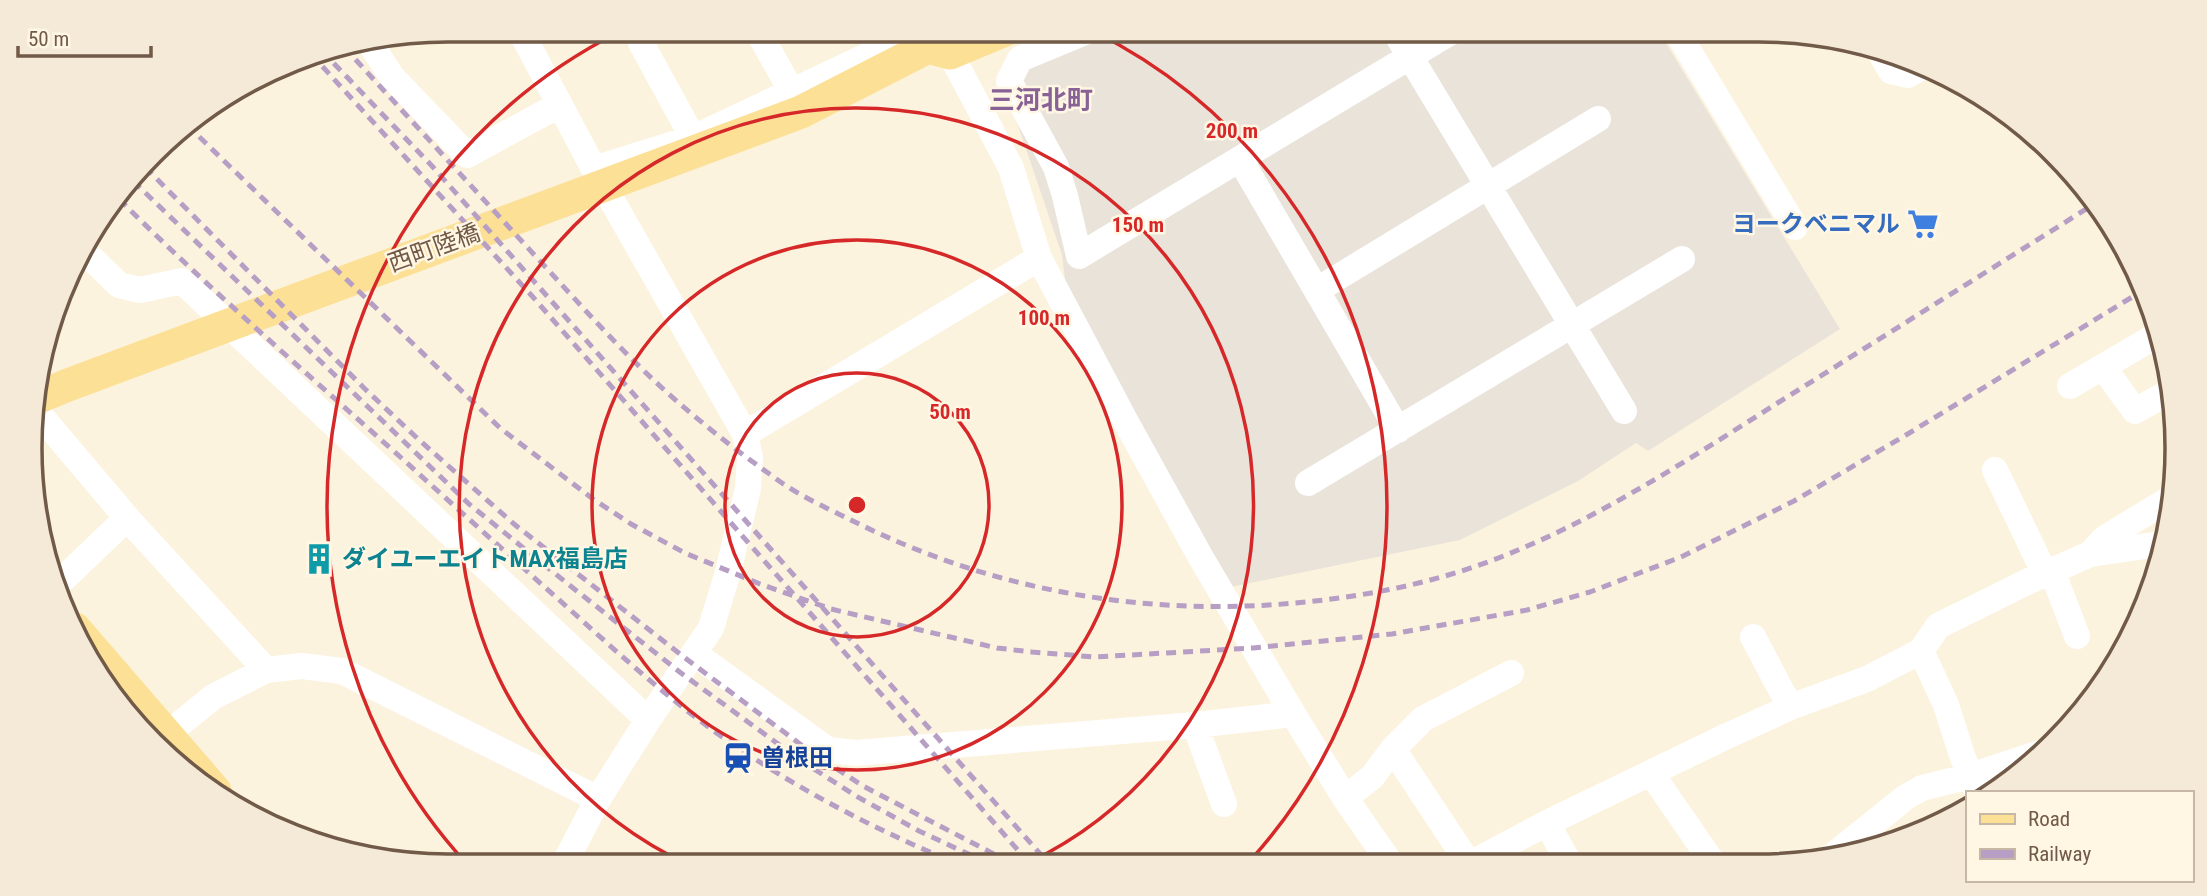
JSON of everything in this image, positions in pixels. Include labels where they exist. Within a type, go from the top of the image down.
[{"type":"main road","name":"西町陸橋","points":[[45,394],[796,101],[929,42]]},
{"type":"main road","points":[[106,667],[158,732]]},
{"type":"street","points":[[526,42],[594,169],[745,434],[750,457],[748,488],[738,534],[711,628],[598,799],[569,854]]},
{"type":"street","points":[[764,42],[796,101]]},
{"type":"street","points":[[940,42],[1011,168],[1039,258],[1126,422],[1253,648],[1345,798],[1384,854]]},
{"type":"street","points":[[1061,42],[1020,59],[1009,81],[1056,167],[1079,256],[1434,42]]},
{"type":"street","points":[[1401,42],[1624,411]]},
{"type":"street","points":[[1683,42],[1795,227]]},
{"type":"street","points":[[642,43],[693,138]]},
{"type":"street","points":[[594,169],[693,138],[796,101],[888,46]]},
{"type":"street","points":[[374,49],[392,77],[467,155],[559,105]]},
{"type":"street","points":[[1886,63],[1891,71],[1908,75],[1912,72]]},
{"type":"street","points":[[1317,290],[1598,119]]},
{"type":"street","points":[[1240,159],[1398,430]]},
{"type":"street","points":[[90,257],[119,285],[141,290],[182,281],[648,720]]},
{"type":"street","points":[[745,434],[1039,258]]},
{"type":"street","points":[[1308,483],[1682,260]]},
{"type":"street","points":[[2070,386],[2150,339]]},
{"type":"street","points":[[2103,367],[2135,411],[2162,396]]},
{"type":"street","points":[[43,419],[127,518],[265,670]]},
{"type":"street","points":[[1995,470],[2049,572],[2077,636]]},
{"type":"street","points":[[2090,554],[2105,538],[2161,504]]},
{"type":"street","points":[[64,578],[127,518]]},
{"type":"street","points":[[1487,854],[1790,707],[1867,679],[1921,651],[1938,626],[2049,572],[2090,554],[2153,545]]},
{"type":"street","points":[[1753,637],[1790,707]]},
{"type":"street","points":[[1921,651],[1947,705],[1974,785]]},
{"type":"street","points":[[695,654],[828,750],[839,752],[1195,725],[1293,714]]},
{"type":"street","points":[[164,737],[213,696],[265,670],[302,666],[342,671],[598,799]]},
{"type":"street","points":[[1345,798],[1372,777],[1423,719],[1511,673]]},
{"type":"street","points":[[1195,725],[1224,804]]},
{"type":"street","points":[[1394,749],[1463,854]]},
{"type":"street","points":[[1848,844],[1906,797],[1922,788],[1974,785],[2007,769]]},
{"type":"street","points":[[1651,773],[1707,854]]},
{"type":"street","points":[[1547,823],[1564,854]]},
{"type":"shaded area","points":[[1073,42],[1665,42],[1840,329],[1648,451],[1636,443],[1578,481],[1460,540],[1226,588],[1067,295],[1062,255],[1007,93],[1025,63]]},
{"type":"railway","points":[[351,54],[632,359],[703,423],[782,483],[855,522],[908,546],[963,566],[1018,582],[1131,602],[1247,606],[1331,599],[1433,579],[1506,555],[1576,523],[1644,486],[2087,209]]},
{"type":"railway","points":[[330,60],[432,166],[1040,854]]},
{"type":"railway","points":[[319,63],[532,296],[1021,854]]},
{"type":"railway","points":[[194,132],[500,428],[593,499],[631,524],[685,553],[831,609],[997,648],[1032,652],[1095,657],[1253,648],[1392,634],[1527,610],[1590,592],[1681,557],[1794,501],[2135,295]]},
{"type":"railway","points":[[150,172],[364,388],[514,524],[808,750],[863,786],[994,854]]},
{"type":"railway","points":[[138,186],[469,504],[568,584],[681,673],[800,760],[856,796],[919,831],[968,854]]},
{"type":"railway","points":[[124,204],[261,333],[660,689],[726,740],[799,786],[879,829],[935,854]]},
{"type":"place","name":"ヨークベニマル","points":[[1923,224]]},
{"type":"place","name":"ダイユーエイトMAX福島店","points":[[319,559]]},
{"type":"place","name":"曽根田","points":[[738,758]]},
{"type":"district","name":"三河北町","points":[[1041,100]]}]
